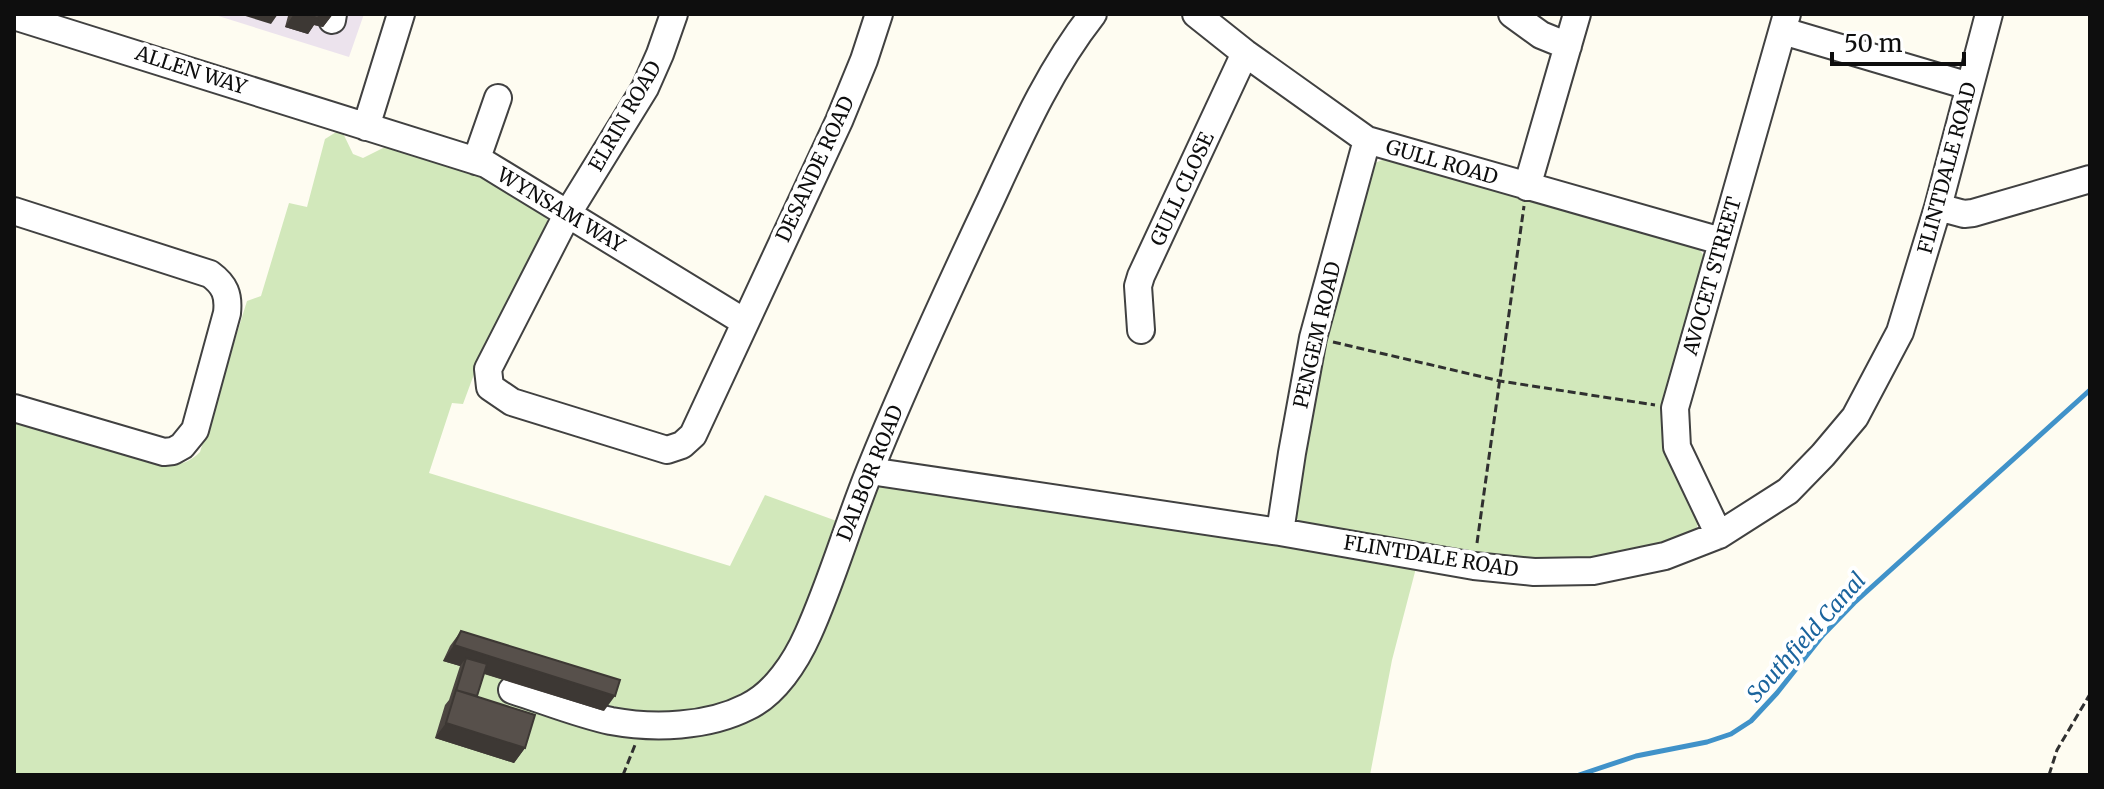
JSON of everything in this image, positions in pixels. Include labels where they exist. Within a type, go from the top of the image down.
[{"type":"street","points":[[366,127],[401,14]]},
{"type":"street","name":"ELRIN ROAD","points":[[674,14],[645,88],[568,213],[488,369],[490,387],[512,402],[667,450],[682,445],[693,435],[743,321]]},
{"type":"street","name":"DESANDE ROAD","points":[[743,321],[839,121],[879,14]]},
{"type":"street","name":"DALBOR ROAD","points":[[512,690],[610,721],[671,724],[720,718],[749,707],[771,690],[791,666],[808,634],[870,471],[928,332],[1048,79],[1093,14]]},
{"type":"street","name":"GULL ROAD","points":[[1196,14],[1367,140],[1721,241]]},
{"type":"street","points":[[1512,14],[1541,35],[1568,46]]},
{"type":"street","points":[[1527,187],[1577,14]]},
{"type":"street","name":"FLINTDALE ROAD","points":[[870,471],[1280,532],[1474,566],[1534,572],[1593,571],[1665,556],[1719,535],[1788,491],[1855,417],[1900,332],[1938,207],[1989,14]]},
{"type":"street","name":"ALLEN WAY","points":[[14,16],[366,127]]},
{"type":"street","points":[[1785,22],[1969,86]]},
{"type":"street","name":"AVOCET STREET","points":[[1719,535],[1677,447],[1675,408],[1785,22]]},
{"type":"street","name":"GULL CLOSE","points":[[1141,330],[1138,286],[1141,276],[1245,53]]},
{"type":"street","points":[[476,161],[498,98]]},
{"type":"street","name":"WYNSAM WAY","points":[[366,127],[493,168],[743,321]]},
{"type":"street","name":"PENGEM ROAD","points":[[1280,532],[1313,338],[1367,140]]},
{"type":"street","points":[[1938,207],[1964,214],[1973,213],[2090,179]]},
{"type":"street","points":[[14,211],[210,274],[219,280],[228,300],[195,430],[182,446],[173,451],[164,452],[14,408]]},
{"type":"path","points":[[1474,566],[1527,187]]},
{"type":"path","points":[[1313,338],[1500,381],[1675,408]]},
{"type":"path","points":[[2049,775],[2057,750],[2090,694]]},
{"type":"path","points":[[623,775],[644,724]]},
{"type":"shaded area","points":[[212,14],[364,14],[349,57]]},
{"type":"green space","points":[[341,129],[353,154],[363,158],[389,145],[489,178],[545,213],[549,226],[483,350],[463,404],[452,403],[429,473],[730,566],[765,495],[856,528],[874,488],[889,485],[1416,568],[1392,660],[1370,775],[14,775],[14,418],[157,463],[180,464],[200,452],[247,301],[261,296],[289,203],[307,207],[325,139]]},
{"type":"green space","points":[[1387,158],[1696,245],[1707,260],[1671,396],[1699,521],[1695,532],[1633,556],[1539,564],[1302,525],[1295,516],[1317,365],[1370,165]]},
{"type":"building","points":[[461,631],[620,680],[615,696],[454,645]]},
{"type":"building","points":[[466,658],[487,664],[477,696],[456,690]]},
{"type":"building","points":[[456,690],[535,715],[525,748],[446,723]]},
{"type":"waterway","name":"Southfield Canal","points":[[1579,775],[1636,756],[1707,742],[1731,734],[1751,721],[1854,603],[2090,390]]}]
